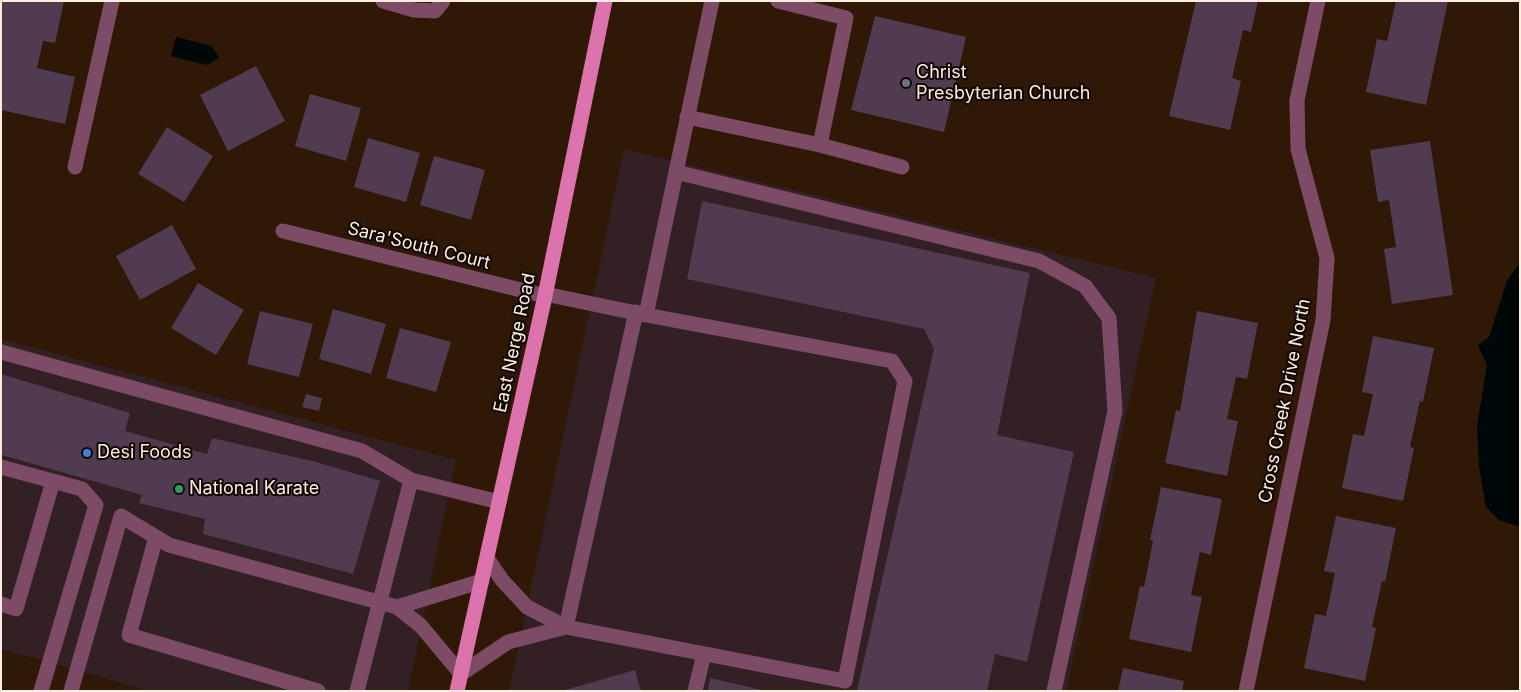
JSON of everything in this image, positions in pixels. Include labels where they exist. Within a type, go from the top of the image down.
[{"type":"main road","name":"East Nerge Road","points":[[457,691],[545,295],[605,1]]},
{"type":"street","points":[[75,167],[112,1]]},
{"type":"street","points":[[383,1],[414,10],[435,11],[443,1]]},
{"type":"street","points":[[566,627],[676,172],[712,1]]},
{"type":"street","points":[[778,1],[846,18],[820,145]]},
{"type":"street","name":"Cross Creek Drive North","points":[[1246,691],[1322,320],[1327,258],[1298,149],[1296,100],[1318,1]]},
{"type":"street","points":[[687,117],[820,145],[902,167]]},
{"type":"street","points":[[676,172],[1039,261],[1085,286],[1109,318],[1115,411],[1054,691]]},
{"type":"street","name":"Sara'South Court","points":[[283,231],[545,295],[892,361],[905,381],[845,681],[704,654]]},
{"type":"street","points":[[1,352],[362,451],[411,480],[499,502]]},
{"type":"street","points":[[1,467],[82,489],[96,505],[41,691]]},
{"type":"street","points":[[357,691],[411,480]]},
{"type":"street","points":[[1,604],[16,609],[53,481]]},
{"type":"street","points":[[71,691],[121,516],[169,545],[397,607],[421,626],[461,674],[508,642],[566,627]]},
{"type":"street","points":[[156,537],[129,635],[318,691]]},
{"type":"street","points":[[487,558],[502,580],[526,607],[566,627],[704,654],[695,691]]},
{"type":"street","points":[[397,607],[482,581]]},
{"type":"shaded area","points":[[176,37],[212,46],[219,58],[207,65],[171,56]]},
{"type":"shaded area","points":[[624,149],[1156,278],[1066,691],[509,691]]},
{"type":"shaded area","points":[[1520,262],[1520,527],[1499,520],[1486,507],[1479,466],[1477,426],[1487,365],[1478,345],[1489,337],[1507,281]]},
{"type":"shaded area","points":[[1,339],[456,460],[408,691],[150,691],[1,649]]},
{"type":"building","points":[[1,1],[64,1],[55,43],[43,41],[37,68],[75,77],[65,124],[1,110]]},
{"type":"building","points":[[1196,1],[1258,1],[1251,32],[1243,30],[1232,78],[1241,81],[1230,130],[1169,116]]},
{"type":"building","points":[[1396,1],[1448,1],[1426,105],[1366,92],[1377,39],[1387,41]]},
{"type":"building","name":"Christ Presbyterian Church","points":[[875,16],[966,37],[944,132],[851,110]]},
{"type":"building","points":[[256,66],[285,121],[228,151],[200,95]]},
{"type":"building","points":[[310,94],[361,108],[346,161],[295,146]]},
{"type":"building","points":[[167,127],[213,156],[184,202],[138,174]]},
{"type":"building","points":[[368,138],[420,153],[406,202],[354,187]]},
{"type":"building","points":[[1430,141],[1453,295],[1392,304],[1384,249],[1396,247],[1389,200],[1378,202],[1370,150]]},
{"type":"building","points":[[434,156],[485,170],[471,220],[420,205]]},
{"type":"building","points":[[702,201],[1030,273],[997,435],[1074,452],[1027,662],[995,654],[987,691],[857,691],[934,349],[924,329],[687,279]]},
{"type":"building","points":[[172,225],[196,269],[140,300],[116,256]]},
{"type":"building","points":[[198,283],[244,310],[216,355],[171,328]]},
{"type":"building","points":[[333,309],[386,324],[371,374],[319,359]]},
{"type":"building","points":[[260,311],[313,324],[299,377],[247,364]]},
{"type":"building","points":[[1197,311],[1258,323],[1247,379],[1236,377],[1227,419],[1238,421],[1227,476],[1165,463],[1176,410],[1180,411]]},
{"type":"building","points":[[400,328],[451,342],[436,392],[386,378]]},
{"type":"building","points":[[1373,336],[1434,348],[1423,402],[1420,401],[1410,447],[1414,448],[1403,501],[1342,488],[1353,434],[1364,436],[1373,394],[1362,392]]},
{"type":"building","points":[[1,374],[130,413],[125,431],[207,454],[212,438],[316,462],[380,481],[353,574],[203,534],[205,519],[139,503],[142,495],[2,455]]},
{"type":"building","points":[[306,394],[322,398],[319,411],[302,407]]},
{"type":"building","points":[[1161,487],[1222,499],[1211,555],[1200,552],[1191,595],[1202,597],[1191,652],[1129,639],[1140,586],[1144,587],[1153,541],[1150,540]]},
{"type":"building","points":[[1336,516],[1396,528],[1385,582],[1382,581],[1372,627],[1376,628],[1365,681],[1304,668],[1315,614],[1326,616],[1335,573],[1324,571]]},
{"type":"building","points":[[1123,668],[1184,681],[1182,691],[1118,691]]},
{"type":"building","points":[[635,670],[641,691],[565,691],[565,690]]},
{"type":"building","points":[[710,678],[762,690],[708,691]]},
{"type":"place","name":"Christ Presbyterian Church","points":[[906,83]]},
{"type":"place","name":"Desi Foods","points":[[87,453]]},
{"type":"place","name":"National Karate","points":[[179,489]]}]
